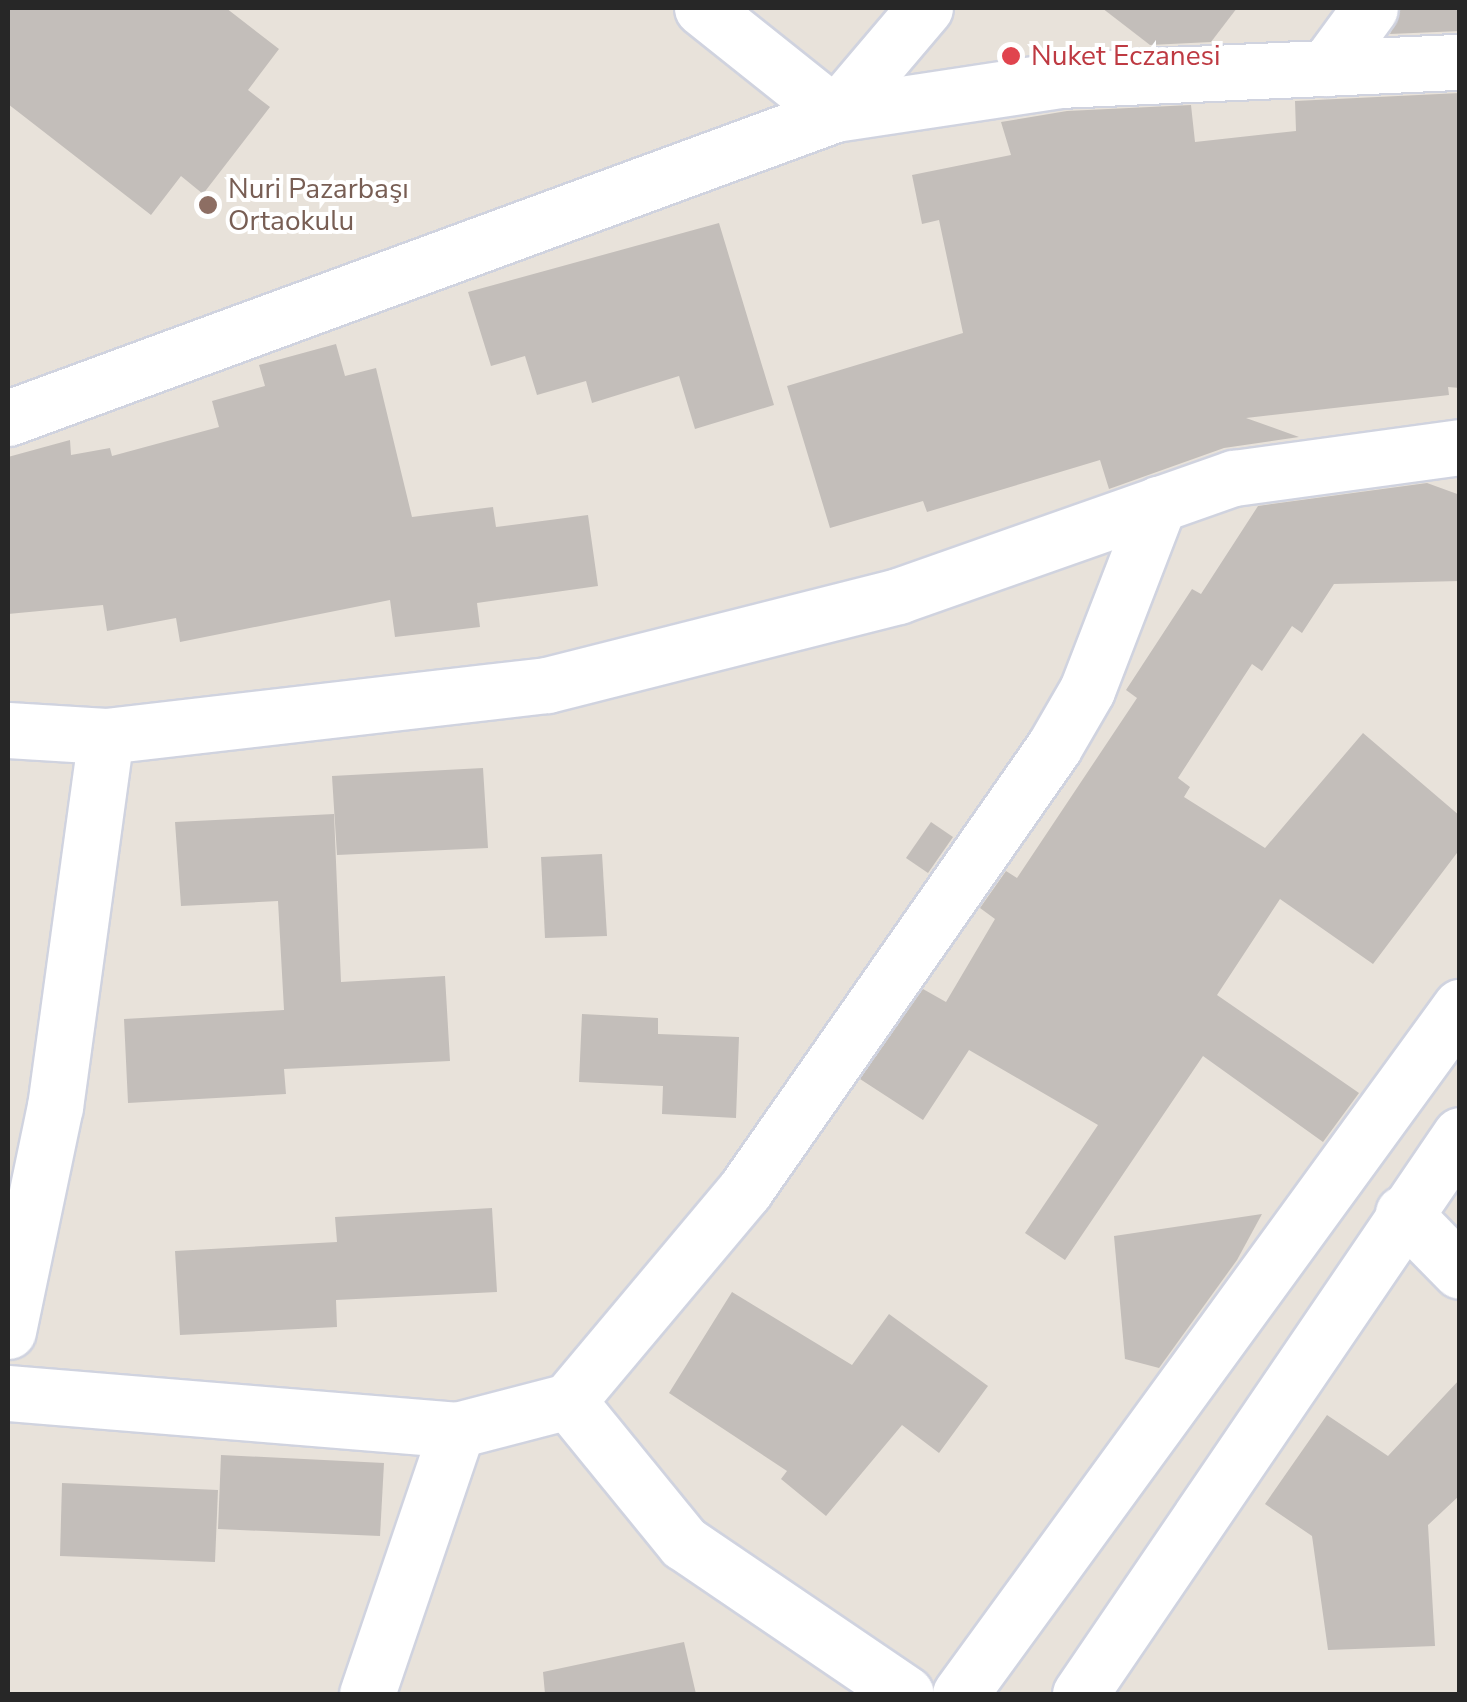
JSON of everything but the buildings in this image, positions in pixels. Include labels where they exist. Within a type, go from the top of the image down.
[{"type":"street","points":[[702,8],[835,114]]},
{"type":"street","points":[[835,114],[925,8]]},
{"type":"street","points":[[1326,68],[1370,8]]},
{"type":"street","points":[[8,418],[835,114],[1058,80],[1460,62]]},
{"type":"street","points":[[8,730],[106,736],[586,676],[898,596],[1234,478],[1460,447]]},
{"type":"street","points":[[8,1393],[456,1430],[568,1401],[745,1190],[869,1020],[1054,747],[1087,690],[1159,503]]},
{"type":"street","points":[[8,1331],[55,1107],[106,736]]},
{"type":"street","points":[[960,1694],[1460,1007]]},
{"type":"street","points":[[1098,1688],[1403,1213],[1460,1135]]},
{"type":"street","points":[[1403,1213],[1460,1271]]},
{"type":"street","points":[[568,1401],[684,1543],[906,1694]]},
{"type":"street","points":[[367,1694],[456,1430]]},
{"type":"place","name":"Nuket Eczanesi","points":[[1011,56]]},
{"type":"place","name":"Nuri Pazarbaşı Ortaokulu","points":[[208,205]]}]
